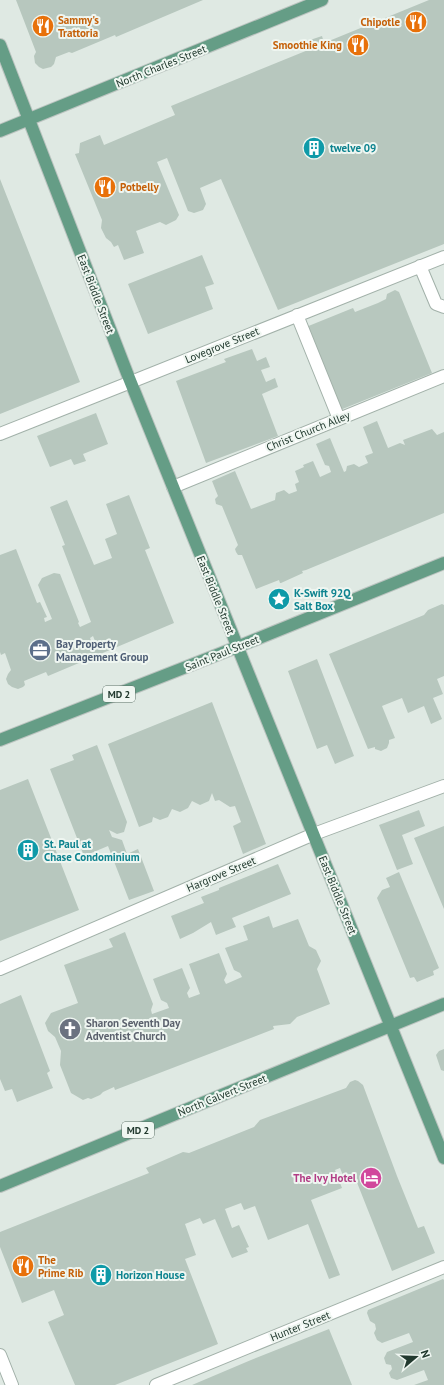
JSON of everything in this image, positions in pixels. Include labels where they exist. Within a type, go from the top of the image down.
[{"type":"main road","name":"North Charles Street","points":[[0,131],[322,0]]},
{"type":"main road","name":"East Biddle Street","points":[[0,45],[92,285],[172,487],[392,1026],[444,1158]]},
{"type":"main road","name":"Saint Paul Street","points":[[0,740],[237,647],[444,563]]},
{"type":"main road","name":"North Calvert Street","points":[[0,1186],[444,1004]]},
{"type":"street","name":"Lovegrove Street","points":[[0,434],[444,257]]},
{"type":"street","points":[[420,266],[436,304],[444,307]]},
{"type":"street","points":[[297,315],[339,419]]},
{"type":"street","name":"Christ Church Alley","points":[[172,487],[444,376]]},
{"type":"street","name":"Hargrove Street","points":[[0,969],[314,834],[444,786]]},
{"type":"street","name":"Hunter Street","points":[[156,1385],[444,1267]]},
{"type":"street","points":[[0,1355],[12,1385]]},
{"type":"building","points":[[16,0],[203,0],[116,37],[115,35],[72,53],[69,52],[56,57],[54,64],[51,67],[43,69],[35,63],[34,56],[36,52]]},
{"type":"building","name":"twelve 09","points":[[429,0],[444,0],[444,244],[278,310],[221,179],[200,188],[206,204],[203,210],[194,213],[188,211],[167,158],[157,162],[179,215],[176,220],[166,225],[160,222],[136,231],[144,253],[124,260],[118,245],[114,247],[106,238],[101,228],[102,220],[75,154],[79,153],[80,143],[100,135],[104,145],[175,115],[171,106],[313,48],[310,40],[322,36],[324,43]]},
{"type":"building","points":[[0,179],[80,382],[0,414]]},
{"type":"building","points":[[202,255],[214,284],[205,287],[213,309],[148,334],[128,284]]},
{"type":"building","points":[[395,290],[399,292],[432,373],[340,410],[306,327],[353,308],[355,312],[378,303],[386,299],[387,294]]},
{"type":"building","points":[[252,349],[257,361],[266,357],[270,367],[261,370],[266,382],[275,378],[278,387],[262,394],[278,436],[206,463],[176,381],[226,362],[224,359]]},
{"type":"building","points":[[96,413],[108,444],[83,454],[86,461],[74,465],[71,459],[50,467],[37,436]]},
{"type":"building","points":[[377,421],[388,448],[400,443],[405,445],[403,440],[432,429],[437,435],[444,432],[444,513],[302,571],[303,573],[281,583],[279,580],[256,589],[242,555],[238,555],[236,552],[235,549],[238,545],[222,506],[216,504],[215,499],[218,496],[212,481],[235,471],[251,509],[275,500],[276,493],[284,490],[289,494],[297,491],[295,484],[299,482],[295,471],[304,467],[303,465],[313,461],[320,477],[331,472],[329,466],[325,465],[316,444],[330,438],[344,472],[346,471],[347,466],[354,464],[359,467],[368,463],[365,456],[373,453],[363,427]]},
{"type":"building","points":[[129,495],[150,548],[145,550],[174,623],[48,676],[46,672],[24,681],[25,685],[18,689],[12,687],[8,684],[6,679],[11,670],[5,653],[1,655],[0,652],[0,555],[16,549],[37,603],[40,602],[47,617],[44,618],[45,622],[52,619],[38,585],[42,578],[54,573],[60,574],[80,627],[91,622],[62,546],[65,545],[50,507],[67,500],[94,565],[112,558],[105,539],[117,534],[106,504]],"holes":[[[93,636],[98,648],[94,649],[94,642],[92,643],[90,638]]]},
{"type":"building","points":[[442,604],[444,605],[444,676],[437,679],[443,694],[433,698],[442,719],[431,724],[424,706],[408,713],[402,698],[382,706],[395,738],[389,740],[387,748],[381,751],[375,749],[375,747],[368,749],[329,654],[424,615],[428,610]]},
{"type":"building","points":[[317,659],[354,756],[335,764],[327,745],[317,749],[288,671]]},
{"type":"building","points":[[212,702],[266,844],[243,854],[233,826],[241,822],[235,806],[230,807],[219,800],[215,801],[212,793],[209,801],[200,805],[192,801],[188,808],[180,812],[172,809],[168,817],[160,820],[153,817],[152,822],[139,827],[108,744]]},
{"type":"building","points":[[97,745],[127,822],[124,832],[117,834],[109,830],[112,837],[122,840],[127,854],[138,849],[154,891],[129,900],[108,846],[84,856],[50,769],[74,760],[72,755]]},
{"type":"building","name":"St. Paul at Chase Condominium","points":[[28,779],[79,910],[0,941],[0,790]]},
{"type":"building","points":[[419,810],[425,826],[402,835],[413,864],[397,870],[379,825]]},
{"type":"building","points":[[444,826],[444,909],[414,838]]},
{"type":"building","points":[[278,864],[291,894],[232,918],[236,927],[216,935],[211,922],[180,939],[171,916],[204,903],[201,897],[219,890],[219,888]]},
{"type":"building","points":[[399,872],[439,968],[433,971],[434,975],[417,982],[414,977],[410,978],[377,898],[382,890],[390,887],[386,878]]},
{"type":"building","points":[[269,916],[273,928],[298,919],[309,946],[316,950],[321,961],[317,969],[330,1004],[297,1017],[290,1024],[273,1026],[274,1029],[115,1090],[114,1087],[91,1099],[88,1098],[83,1100],[71,1093],[60,1065],[61,1051],[55,1037],[48,1031],[45,1023],[51,1013],[78,1003],[64,965],[113,947],[109,939],[125,932],[153,1004],[151,1010],[152,1014],[169,1008],[167,1003],[161,1000],[153,979],[182,968],[190,988],[187,993],[189,998],[200,994],[189,964],[219,953],[227,974],[224,980],[226,984],[242,977],[240,973],[234,970],[225,948],[248,940],[243,926]]},
{"type":"building","points":[[21,995],[50,1071],[47,1073],[53,1088],[17,1102],[12,1089],[5,1091],[0,1079],[0,1004]]},
{"type":"building","points":[[444,1049],[444,1071],[441,1070],[436,1055],[439,1051]]},
{"type":"building","points":[[355,1080],[363,1085],[418,1228],[424,1226],[435,1253],[392,1271],[356,1180],[346,1183],[340,1168],[335,1170],[342,1188],[311,1200],[340,1275],[329,1279],[308,1224],[268,1240],[255,1206],[244,1210],[241,1203],[225,1209],[232,1228],[239,1225],[249,1247],[246,1248],[248,1252],[232,1258],[215,1219],[203,1224],[200,1218],[185,1224],[196,1255],[185,1259],[218,1344],[115,1385],[75,1385],[48,1322],[64,1315],[54,1290],[22,1303],[0,1247],[0,1232],[149,1173],[146,1168],[183,1152],[189,1153],[254,1127],[260,1120],[346,1088],[350,1082]]},
{"type":"building","points":[[443,1279],[444,1385],[414,1385],[428,1380],[424,1370],[397,1380],[391,1378],[389,1373],[392,1369],[391,1365],[386,1364],[384,1358],[387,1352],[413,1342],[409,1333],[382,1343],[377,1340],[374,1333],[376,1329],[375,1324],[370,1321],[367,1313],[368,1310]]},
{"type":"building","points":[[329,1329],[352,1385],[192,1385],[251,1360]]},
{"type":"place","name":"Chipotle","points":[[416,22]]},
{"type":"place","name":"Sammy's Trattoria","points":[[43,26]]},
{"type":"place","name":"Smoothie King","points":[[358,45]]},
{"type":"place","name":"twelve 09","points":[[314,148]]},
{"type":"place","name":"Potbelly","points":[[105,187]]},
{"type":"place","name":"K-Swift 92Q Salt Box","points":[[279,599]]},
{"type":"place","name":"Bay Property Management Group","points":[[40,650]]},
{"type":"place","name":"St. Paul at Chase Condominium","points":[[28,850]]},
{"type":"place","name":"Sharon Seventh Day Adventist Church","points":[[70,1029]]},
{"type":"place","name":"The Ivy Hotel","points":[[371,1178]]},
{"type":"place","name":"The Prime Rib","points":[[23,1266]]},
{"type":"place","name":"Horizon House","points":[[101,1275]]}]
